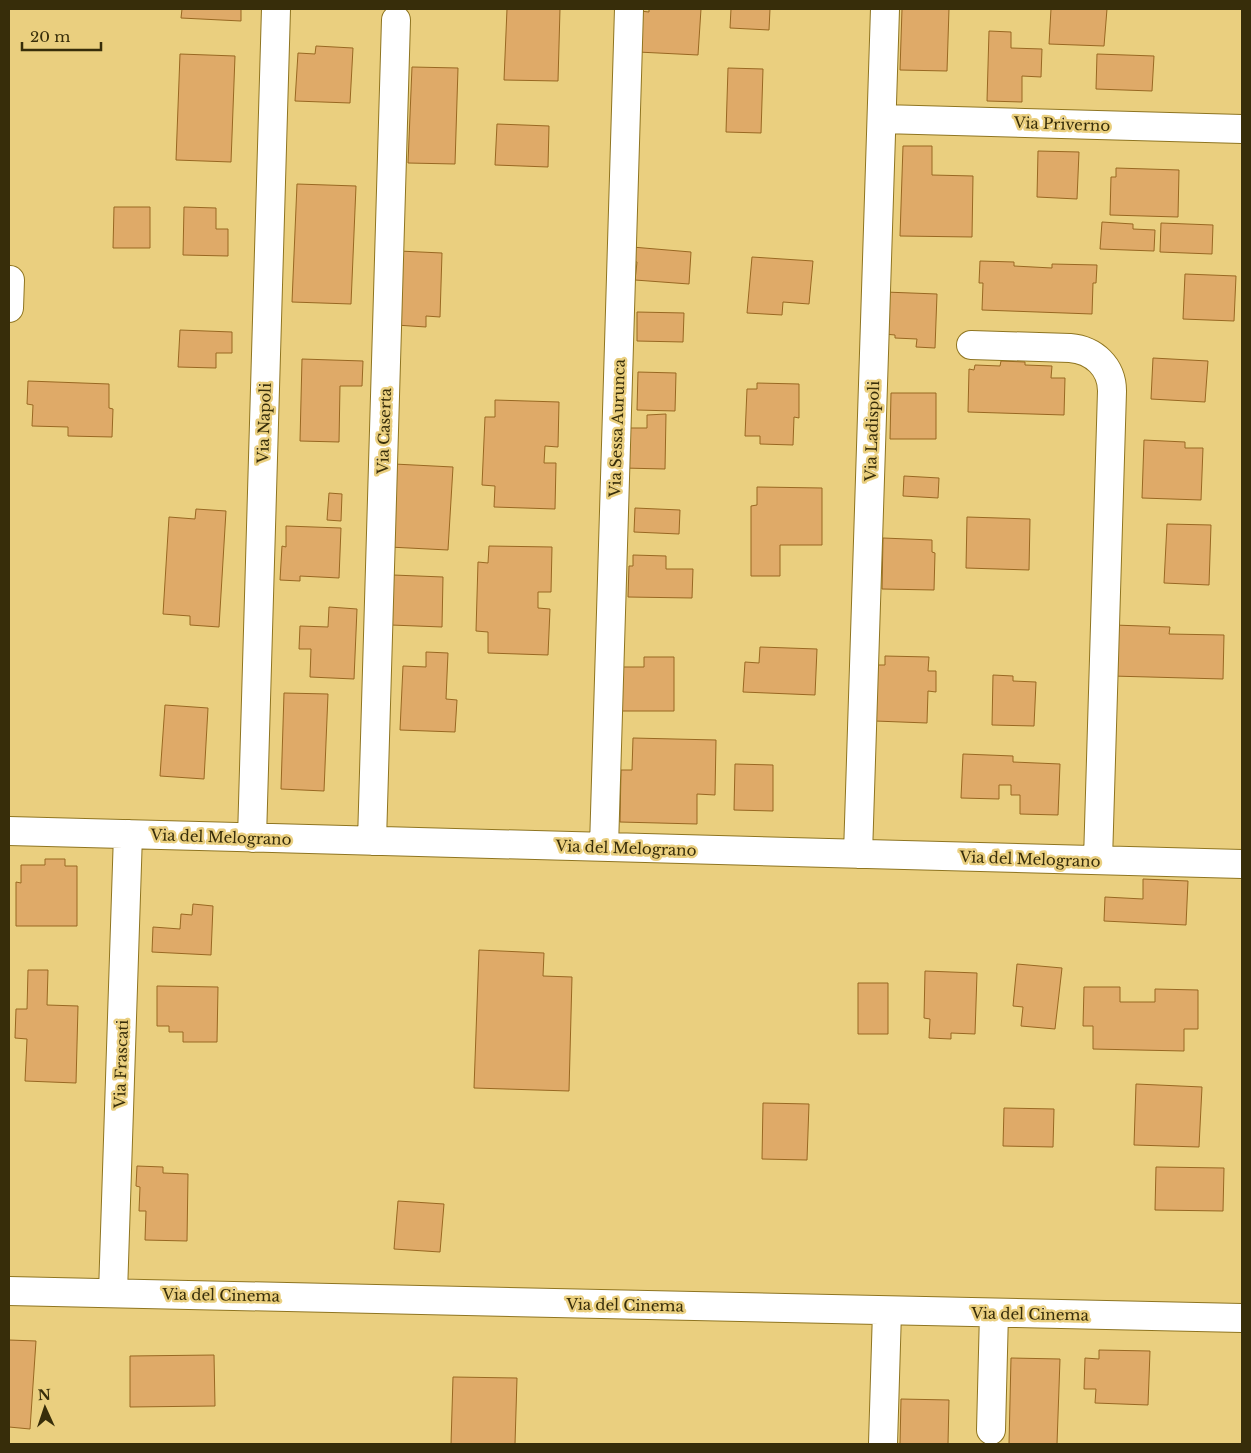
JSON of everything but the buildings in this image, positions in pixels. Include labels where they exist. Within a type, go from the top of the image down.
[{"type":"street","name":"Via Napoli","points":[[252,838],[276,9]]},
{"type":"street","name":"Via Sessa Aurunca","points":[[604,847],[630,9]]},
{"type":"street","name":"Via Ladispoli","points":[[858,854],[885,9]]},
{"type":"street","name":"Via Caserta","points":[[372,841],[396,20]]},
{"type":"street","name":"Via Priverno","points":[[882,119],[1242,129]]},
{"type":"street","points":[[9,308],[10,280]]},
{"type":"street","points":[[970,344],[1083,350],[1100,360],[1111,378],[1098,860]]},
{"type":"street","name":"Via del Melograno","points":[[9,831],[1242,864]]},
{"type":"street","name":"Via Frascati","points":[[114,1293],[128,834]]},
{"type":"street","name":"Via del Cinema","points":[[9,1291],[1242,1318]]},
{"type":"street","points":[[883,1444],[887,1311]]},
{"type":"street","points":[[991,1430],[994,1313]]}]
